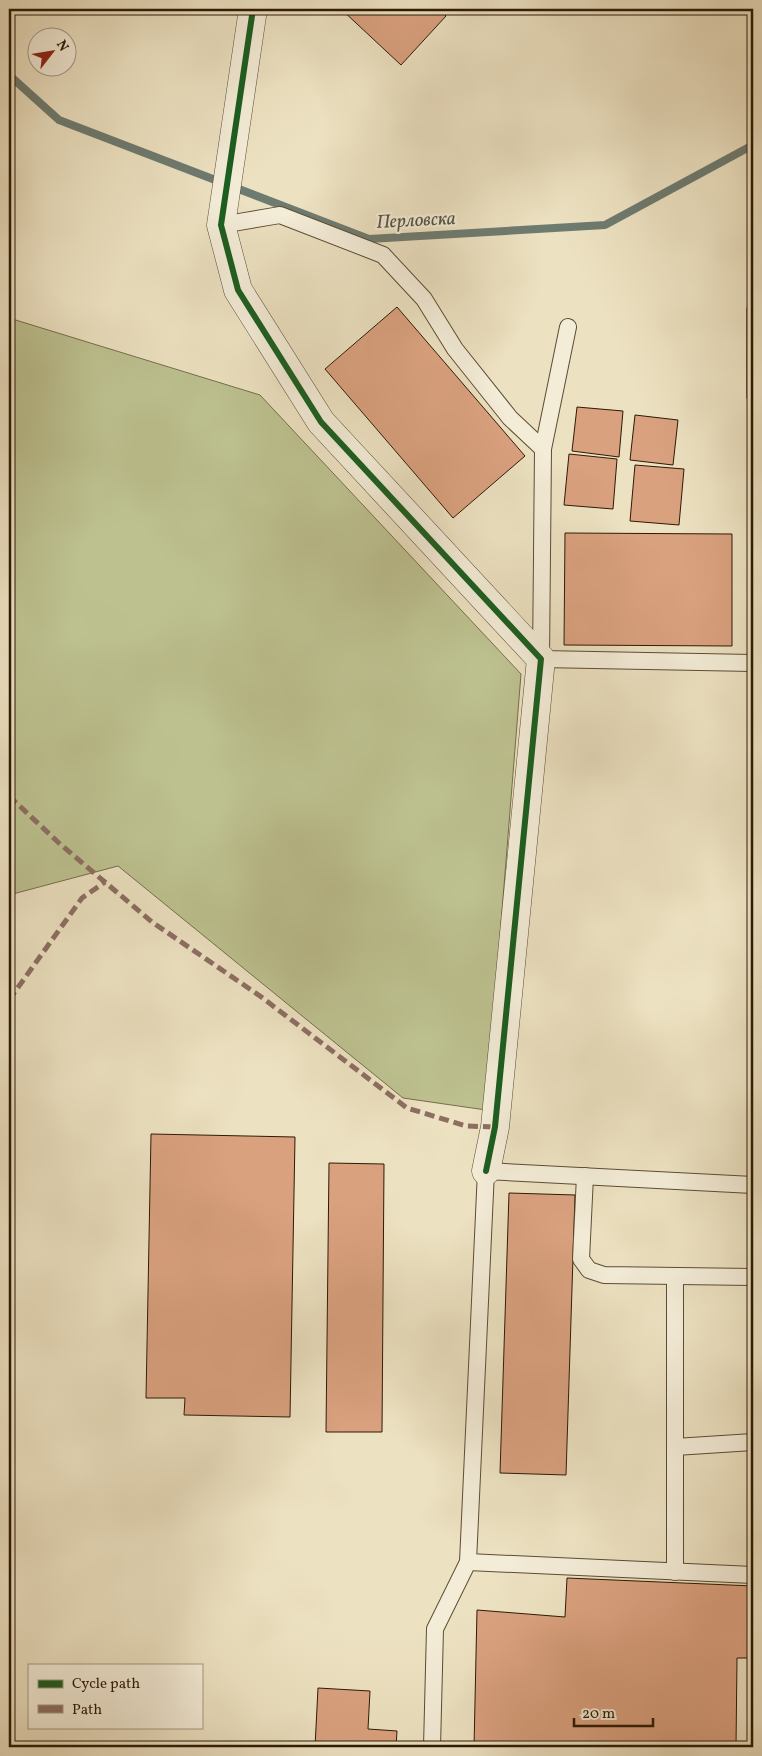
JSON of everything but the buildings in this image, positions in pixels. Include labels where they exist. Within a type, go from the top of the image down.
[{"type":"street","points":[[253,9],[221,225],[238,290],[321,422],[541,659],[495,1127],[486,1171]]},
{"type":"lane","points":[[221,225],[280,215],[383,256],[424,299],[455,349],[510,418],[543,449]]},
{"type":"lane","points":[[568,327],[543,449],[541,659],[753,664]]},
{"type":"lane","points":[[432,1747],[435,1629],[468,1562],[486,1171],[753,1185]]},
{"type":"lane","points":[[585,1176],[581,1259],[589,1270],[604,1275],[753,1277]]},
{"type":"lane","points":[[675,1276],[675,1572]]},
{"type":"lane","points":[[675,1447],[753,1442]]},
{"type":"lane","points":[[468,1562],[753,1575]]},
{"type":"green space","points":[[9,318],[260,395],[521,674],[486,1110],[403,1098],[118,866],[9,895]]},
{"type":"waterway","name":"Перловска","points":[[9,75],[59,120],[369,239],[605,225],[753,145]]},
{"type":"marked path","points":[[9,796],[60,844],[152,922],[260,996],[407,1108],[466,1126],[495,1127]]},
{"type":"marked path","points":[[9,1000],[82,898],[105,882]]},
{"type":"cycle path","points":[[253,9],[221,225],[238,290],[321,422],[541,659],[495,1127],[486,1171]]}]
